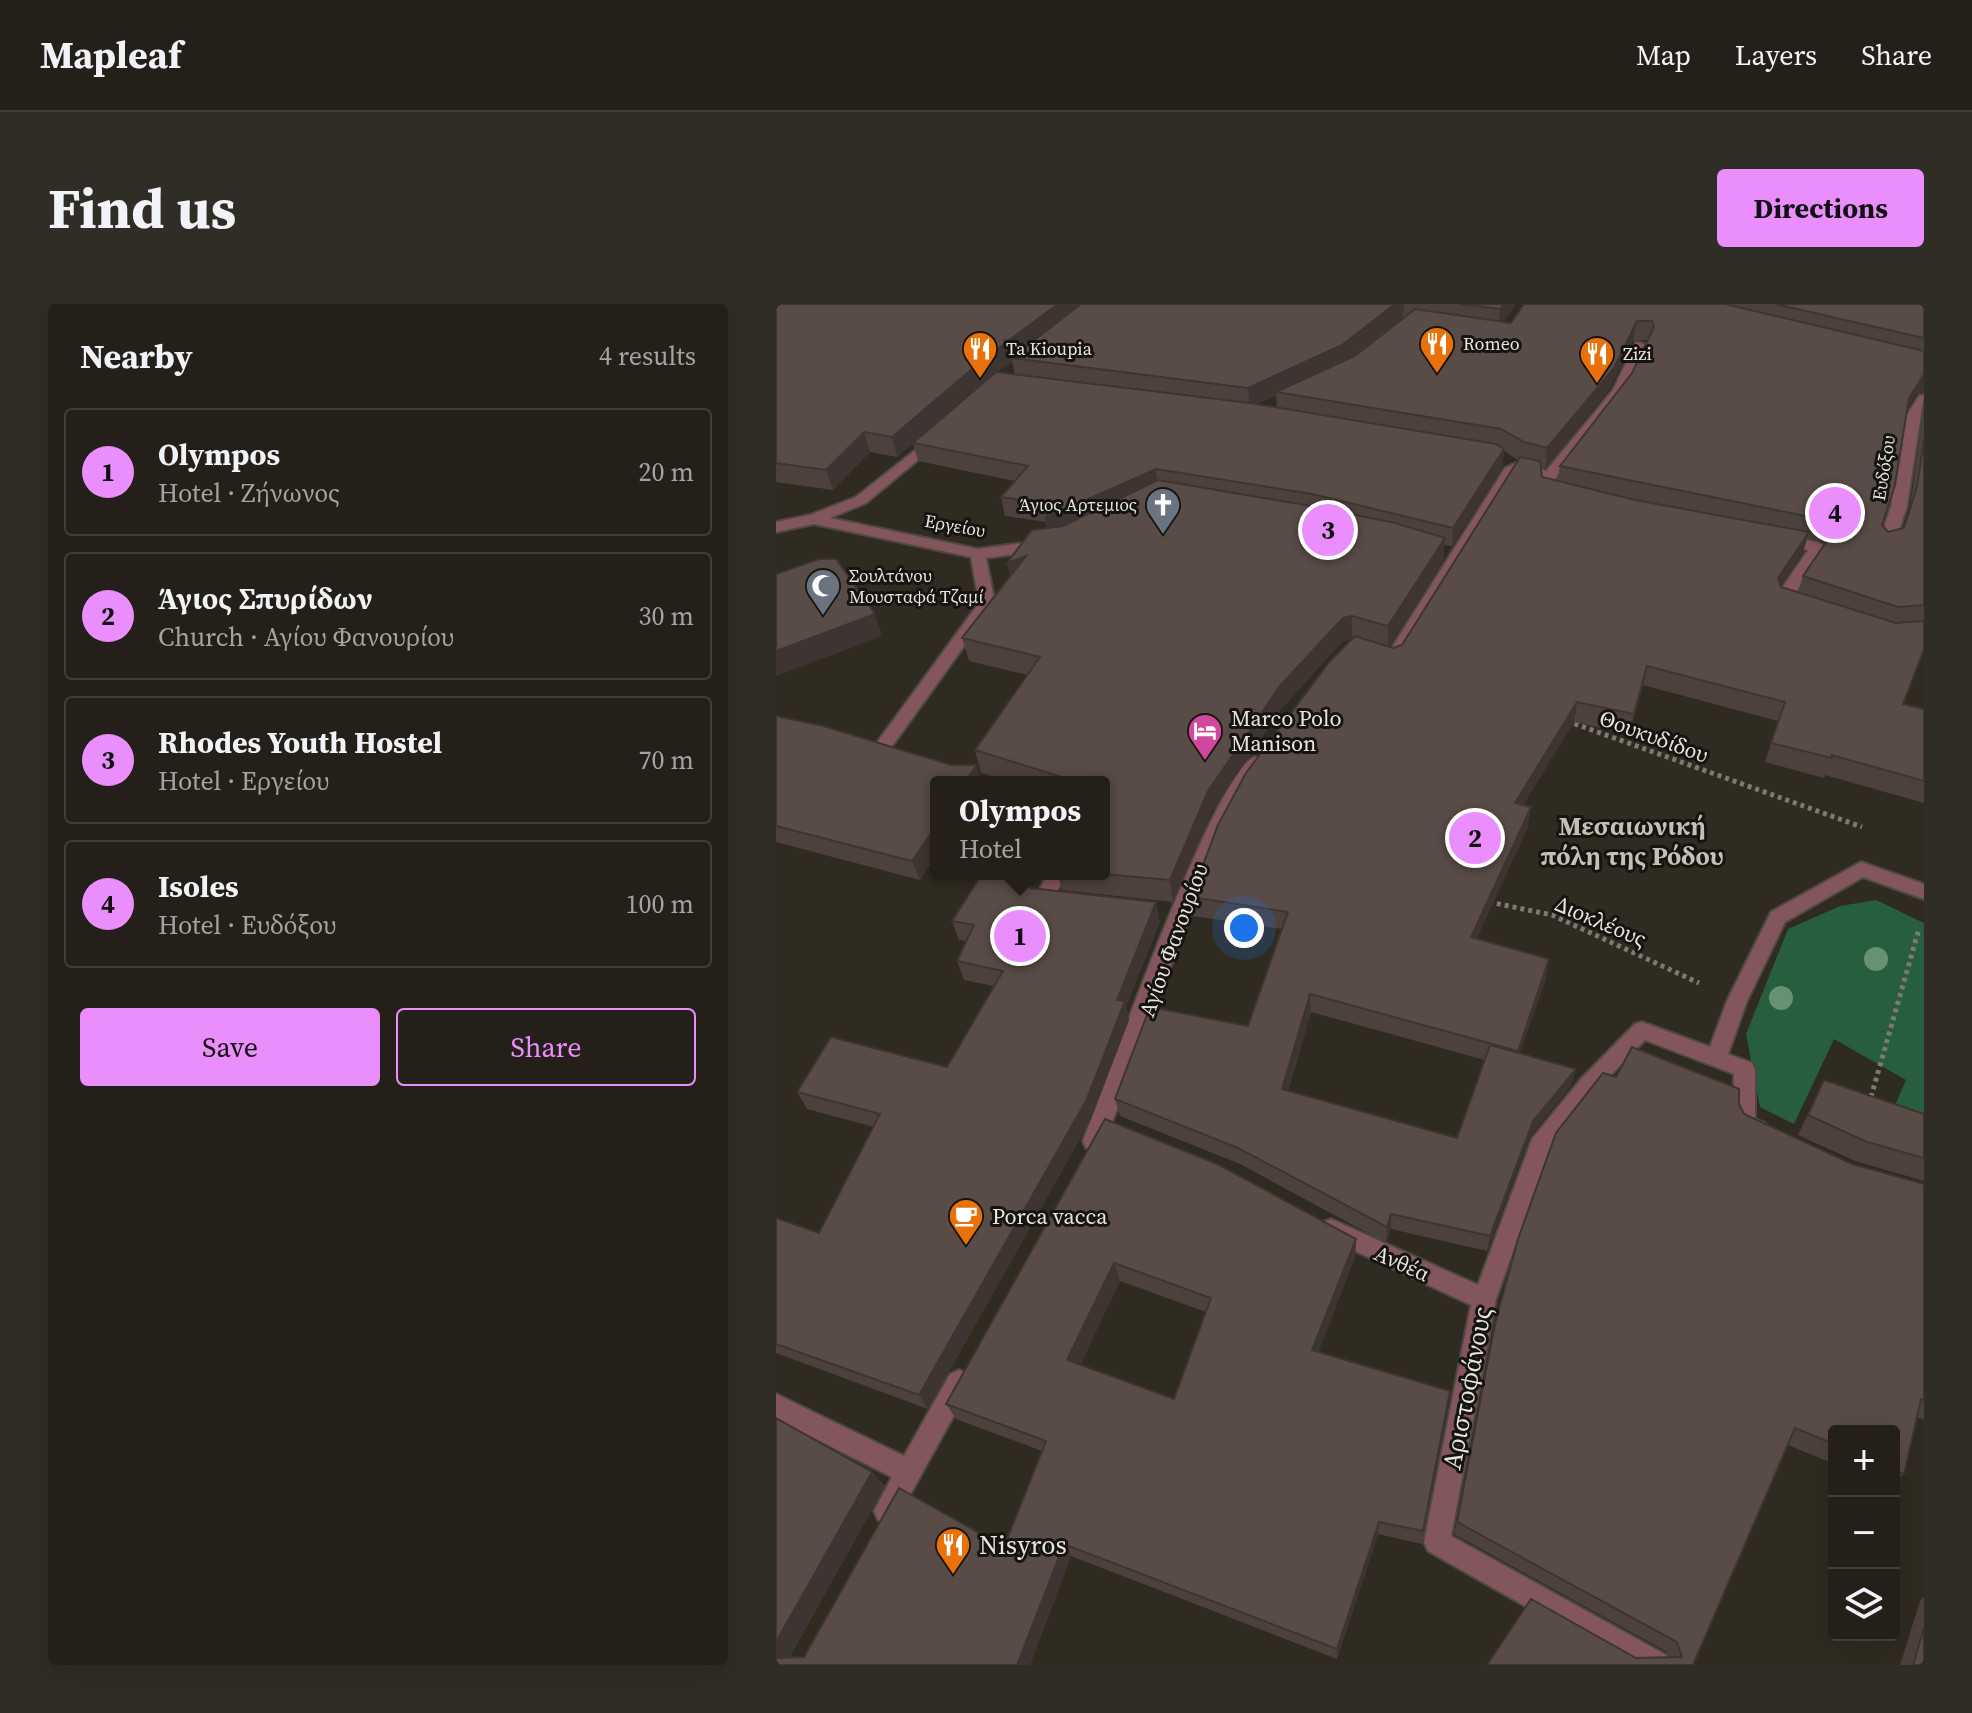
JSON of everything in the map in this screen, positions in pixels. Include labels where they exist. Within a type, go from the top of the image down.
[{"type":"street","points":[[1560,494],[1545,491],[1549,477],[1619,391],[1641,345]]},
{"type":"street","name":"Ευδόξου","points":[[1886,546],[1899,506],[1924,399]]},
{"type":"street","points":[[776,527],[814,519],[861,500],[949,426]]},
{"type":"street","points":[[1499,456],[1516,468],[1549,477]]},
{"type":"street","points":[[1365,651],[1393,659],[1448,554],[1510,471],[1516,468]]},
{"type":"street","name":"Εργείου","points":[[814,519],[978,554],[1061,543]]},
{"type":"street","points":[[1756,535],[1818,547],[1782,600],[1809,609]]},
{"type":"street","points":[[879,752],[987,603],[978,554]]},
{"type":"street","name":"Αγίου Φανουρίου","points":[[1082,1163],[1111,1126],[1208,843],[1238,787],[1264,753]]},
{"type":"street","points":[[1771,1136],[1744,1124],[1745,1069],[1716,1058],[1737,1001],[1778,917],[1861,869],[1924,892]]},
{"type":"street","points":[[1054,880],[1044,899],[1084,905]]},
{"type":"street","points":[[1153,912],[1183,913]]},
{"type":"street","name":"Αριστοφάνους","points":[[1656,1665],[1437,1542],[1484,1299],[1540,1146],[1588,1085],[1642,1030],[1716,1058]]},
{"type":"street","name":"Ανθέα","points":[[1312,1218],[1366,1248],[1484,1299]]},
{"type":"street","points":[[878,1527],[970,1363]]},
{"type":"street","points":[[776,1406],[908,1471]]},
{"type":"path","name":"Θουκυδίδου","points":[[1557,718],[1865,828]]},
{"type":"path","name":"Διοκλέους","points":[[1481,900],[1552,915],[1737,1001]]},
{"type":"path","points":[[1867,1113],[1920,927]]},
{"type":"green space","points":[[1876,900],[1924,923],[1924,1123],[1893,1110],[1906,1080],[1834,1039],[1794,1124],[1760,1107],[1746,1034],[1788,929],[1840,906]]},
{"type":"building","points":[[776,304],[1058,304],[985,358],[892,437],[864,432],[826,470],[776,463]]},
{"type":"building","points":[[1081,304],[1395,304],[1342,345],[1248,388],[1011,358]]},
{"type":"building","points":[[1460,304],[1504,304],[1500,309]]},
{"type":"building","points":[[1524,304],[1725,304],[1924,351],[1924,374],[1909,398],[1895,485],[1882,525],[1888,532],[1904,528],[1917,487],[1924,439],[1924,605],[1898,607],[1803,576],[1835,529],[1830,521],[1560,466],[1632,373],[1654,327],[1652,321],[1637,321],[1614,368],[1547,448],[1524,442],[1501,429],[1276,392],[1355,356],[1415,309],[1511,323]]},
{"type":"building","points":[[1775,304],[1924,304],[1924,338]]},
{"type":"building","points":[[996,372],[1250,403],[1496,444],[1504,449],[1453,528],[1312,494],[1156,469],[1045,518],[1055,505],[1001,497],[1028,466],[913,443]]},
{"type":"building","points":[[1520,457],[1540,461],[1542,477],[1635,500],[1809,532],[1778,578],[1781,587],[1896,623],[1924,621],[1924,649],[1903,704],[1924,709],[1924,781],[1832,755],[1832,758],[1771,743],[1785,702],[1647,666],[1634,714],[1577,702],[1515,803],[1531,807],[1471,937],[1549,959],[1518,1051],[1310,994],[1282,1089],[1457,1138],[1490,1045],[1576,1069],[1533,1121],[1490,1236],[1391,1214],[1387,1227],[1238,1148],[1115,1099],[1150,1007],[1248,1026],[1288,912],[1191,897],[1218,825],[1246,773],[1330,661],[1355,636],[1393,648],[1402,645]]},
{"type":"building","points":[[1158,480],[1311,506],[1395,523],[1445,538],[1388,626],[1352,616],[1343,618],[1280,686],[1208,791],[1170,880],[1110,875],[1110,776],[1059,776],[975,750],[1040,657],[962,638],[1026,556],[1007,563],[1032,530],[1063,526]]},
{"type":"building","name":"Σουλτάνου Μουσταφά Τζαμί","points":[[819,559],[836,559],[875,614],[776,651],[776,574]]},
{"type":"building","points":[[776,716],[823,726],[951,765],[977,765],[969,776],[930,776],[930,835],[912,861],[776,826]]},
{"type":"building","points":[[978,880],[1026,880],[1031,888],[1156,902],[1117,1000],[1125,1001],[1086,1101],[919,1395],[776,1344],[776,1218],[819,1233],[880,1114],[797,1092],[831,1037],[947,1067],[1003,971],[957,961],[974,925],[952,921]]},
{"type":"building","points":[[1632,1047],[1739,1089],[1739,1104],[1744,1114],[1852,1164],[1924,1184],[1924,1400],[1921,1399],[1904,1474],[1900,1472],[1900,1425],[1828,1425],[1828,1442],[1795,1428],[1693,1665],[1487,1665],[1531,1599],[1636,1658],[1682,1657],[1677,1642],[1457,1522],[1495,1324],[1518,1239],[1556,1133],[1603,1073],[1616,1077]]},
{"type":"building","points":[[1824,1080],[1924,1114],[1924,1158],[1867,1142],[1808,1115]]},
{"type":"building","points":[[1105,1119],[1219,1165],[1356,1239],[1312,1350],[1450,1391],[1423,1531],[1379,1522],[1337,1649],[1064,1544],[1017,1665],[776,1665],[776,1658],[804,1657],[899,1488],[1004,1547],[1046,1441],[946,1404]],"holes":[[[1114,1263],[1211,1298],[1174,1399],[1067,1360]]]},
{"type":"building","points":[[776,1418],[872,1472],[776,1642]]},
{"type":"building","points":[[1924,1628],[1924,1665],[1913,1665]]},
{"type":"place","name":"Romeo","points":[[1437,375]]},
{"type":"place","name":"Ta Kioupia","points":[[980,380]]},
{"type":"place","name":"Zizi","points":[[1597,385]]},
{"type":"place","name":"Isoles","points":[[1835,513]]},
{"type":"place","name":"Rhodes Youth Hostel","points":[[1328,530]]},
{"type":"place","name":"Άγιος Αρτεμιος","points":[[1163,536]]},
{"type":"place","name":"Σουλτάνου Μουσταφά Τζαμί","points":[[823,617]]},
{"type":"place","name":"Marco Polo Manison","points":[[1205,762]]},
{"type":"place","name":"Άγιος Σπυρίδων","points":[[1475,838]]},
{"type":"place","name":"Olympos","points":[[1020,936]]},
{"type":"place","name":"Porca vacca","points":[[966,1247]]},
{"type":"place","name":"Nisyros","points":[[953,1576]]},
{"type":"district","name":"Μεσαιωνική πόλη της Ρόδου","points":[[1632,841]]}]
